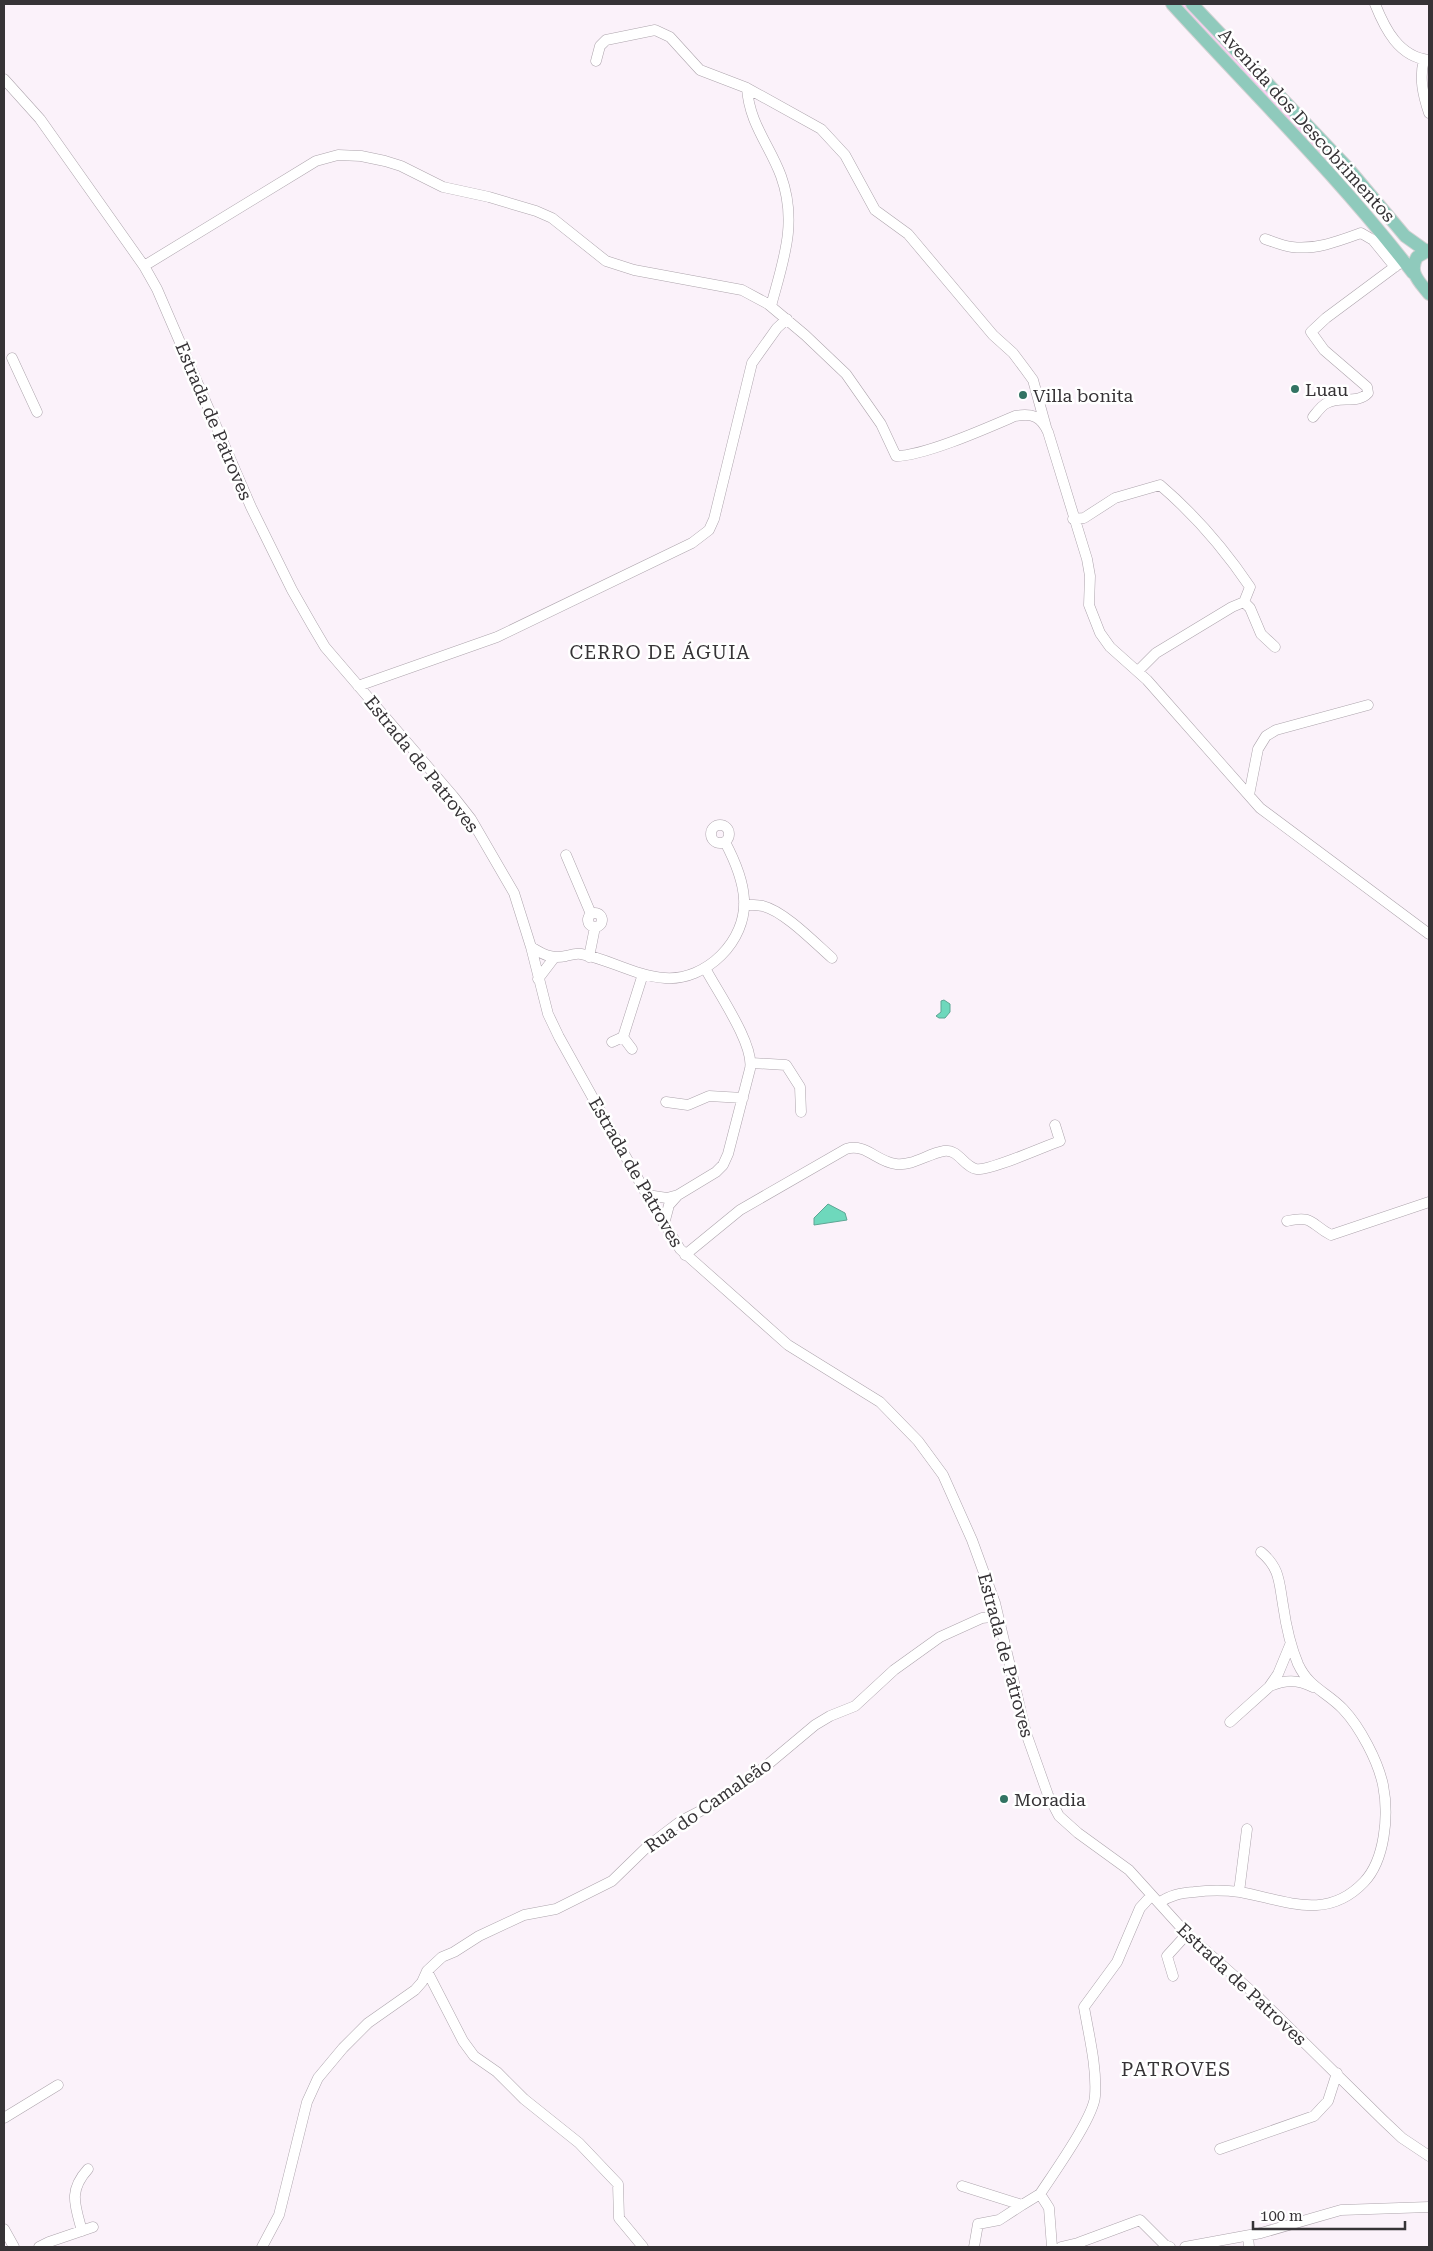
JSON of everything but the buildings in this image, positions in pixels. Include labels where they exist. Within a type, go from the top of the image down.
[{"type":"main road","name":"Avenida dos Descobrimentos","points":[[1172,4],[1308,149],[1399,264],[1413,272],[1425,285],[1429,294]]},
{"type":"main road","name":"Avenida dos Descobrimentos","points":[[1192,4],[1348,168],[1405,236],[1428,250]]},
{"type":"main road","points":[[1413,272],[1417,257],[1428,250]]},
{"type":"street","points":[[1375,4],[1380,17],[1400,48],[1426,60],[1421,71],[1429,113]]},
{"type":"street","points":[[596,61],[600,46],[606,40],[655,30],[670,37],[700,70],[747,88],[821,129],[836,143],[845,155],[875,210],[908,234],[993,336],[1012,353],[1032,380],[1042,407],[1073,519],[1087,559],[1090,576],[1089,605],[1094,619],[1110,648],[1138,671],[1260,808],[1429,934]]},
{"type":"street","name":"Estrada de Patroves","points":[[4,79],[40,119],[144,266],[157,289],[251,508],[284,574],[325,646],[471,819],[514,893],[531,947],[548,1014],[664,1224],[685,1255],[788,1344],[880,1402],[932,1458],[954,1495],[996,1603],[1026,1732],[1048,1795],[1058,1816],[1078,1833],[1118,1861],[1186,1934],[1258,1997],[1402,2138],[1429,2156]]},
{"type":"street","points":[[747,88],[752,118],[781,175],[788,199],[790,228],[786,253],[771,306]]},
{"type":"street","points":[[144,266],[316,161],[338,155],[361,156],[401,166],[443,187],[514,204],[552,218],[606,261],[634,270],[742,290],[755,296],[787,319],[846,374],[881,424],[896,456],[905,456],[949,442],[1042,407]]},
{"type":"street","points":[[1266,239],[1291,247],[1308,247],[1333,244],[1361,233],[1373,240],[1399,264],[1326,318],[1311,332],[1324,350],[1367,387],[1368,393],[1357,399],[1326,403],[1313,417]]},
{"type":"street","points":[[358,686],[497,637],[692,543],[702,536],[714,519],[752,363],[777,328],[787,319]]},
{"type":"street","points":[[12,358],[37,412]]},
{"type":"street","points":[[1015,416],[1026,414],[1036,416],[1043,422],[1047,430]]},
{"type":"street","points":[[1073,519],[1084,518],[1115,498],[1160,485],[1200,524],[1235,565],[1250,587],[1244,602],[1232,607],[1156,653],[1138,671]]},
{"type":"street","points":[[1244,602],[1250,608],[1261,634],[1275,647]]},
{"type":"street","points":[[1249,795],[1258,749],[1266,736],[1276,730],[1368,705]]},
{"type":"street","points":[[531,947],[545,956],[554,958],[579,954],[643,974],[666,978],[683,976],[705,968],[714,962],[735,938],[741,924],[744,904],[738,870],[726,842]]},
{"type":"street","points":[[566,855],[591,914],[598,914],[602,919],[600,925],[595,927],[588,957]]},
{"type":"street","points":[[744,904],[764,906],[774,910],[801,930],[832,958]]},
{"type":"street","points":[[538,979],[554,958]]},
{"type":"street","points":[[647,1195],[667,1198],[678,1195],[703,1181],[722,1165],[728,1154],[752,1063],[748,1047],[705,968]]},
{"type":"street","points":[[612,1042],[623,1037],[643,974]]},
{"type":"street","points":[[623,1037],[632,1049]]},
{"type":"street","points":[[752,1063],[786,1065],[800,1087],[801,1112]]},
{"type":"street","points":[[666,1102],[688,1105],[709,1096],[743,1098]]},
{"type":"street","points":[[685,1255],[740,1210],[846,1149],[859,1148],[895,1164],[910,1163],[943,1151],[951,1151],[968,1165],[982,1170],[1060,1141],[1055,1125]]},
{"type":"street","points":[[664,1224],[669,1205],[678,1195]]},
{"type":"street","points":[[1287,1221],[1302,1218],[1310,1220],[1331,1235],[1429,1202]]},
{"type":"street","points":[[1260,1552],[1271,1560],[1280,1581],[1290,1645],[1299,1667],[1315,1688]]},
{"type":"street","points":[[982,1618],[996,1603]]},
{"type":"street","points":[[982,1618],[992,1618],[1001,1624]]},
{"type":"street","name":"Rua do Camaleão","points":[[262,2247],[279,2215],[307,2102],[318,2078],[343,2048],[368,2023],[415,1990],[422,1982],[427,1971],[442,1957],[501,1925],[524,1915],[556,1909],[612,1881],[648,1846],[665,1833],[681,1821],[714,1804],[766,1766],[815,1725],[830,1716],[855,1706],[894,1670],[926,1645],[960,1626],[982,1618]]},
{"type":"street","points":[[1230,1722],[1269,1687],[1278,1674],[1290,1645]]},
{"type":"street","points":[[1159,1904],[1168,1897],[1186,1893],[1224,1891],[1240,1892],[1297,1905],[1322,1905],[1336,1902],[1351,1894],[1364,1882],[1377,1864],[1386,1827],[1383,1785],[1367,1742],[1343,1708],[1315,1688],[1304,1682],[1285,1680],[1269,1687]]},
{"type":"street","points":[[1240,1892],[1247,1829]]},
{"type":"street","points":[[974,2247],[978,2224],[999,2220],[1040,2194],[1082,2129],[1095,2098],[1093,2056],[1084,2007],[1117,1962],[1140,1908],[1151,1896]]},
{"type":"street","points":[[1173,1976],[1167,1956],[1186,1934]]},
{"type":"street","points":[[427,1971],[463,2041],[474,2056],[497,2072],[524,2098],[574,2139],[618,2184],[620,2218],[643,2247]]},
{"type":"street","points":[[1220,2149],[1314,2116],[1328,2100],[1337,2073]]},
{"type":"street","points":[[4,2118],[58,2085]]},
{"type":"street","points":[[82,2230],[73,2200],[77,2180],[88,2168]]},
{"type":"street","points":[[962,2186],[1022,2206]]},
{"type":"street","points":[[1040,2194],[1049,2208],[1052,2247]]},
{"type":"street","points":[[1185,2247],[1248,2236],[1341,2210],[1429,2207]]},
{"type":"street","points":[[1061,2247],[1078,2244],[1140,2220],[1165,2245],[1170,2247]]},
{"type":"street","points":[[40,2247],[93,2227]]},
{"type":"street","points":[[4,2229],[14,2247]]},
{"type":"street","points":[[1248,2236],[1249,2247]]},
{"type":"shaded area","points":[[1179,4],[1184,4],[1378,209],[1346,180]]},
{"type":"shaded area","points":[[944,1000],[950,1004],[950,1012],[945,1018],[939,1018],[936,1016],[941,1012],[941,1001]]},
{"type":"shaded area","points":[[828,1204],[845,1213],[847,1220],[814,1225],[814,1218]]},
{"type":"place","name":"Luau","points":[[1295,389]]},
{"type":"place","name":"Villa bonita","points":[[1023,395]]},
{"type":"place","name":"Moradia","points":[[1004,1799]]},
{"type":"district","name":"CERRO DE ÁGUIA","points":[[660,652]]},
{"type":"district","name":"PATROVES","points":[[1176,2069]]}]
